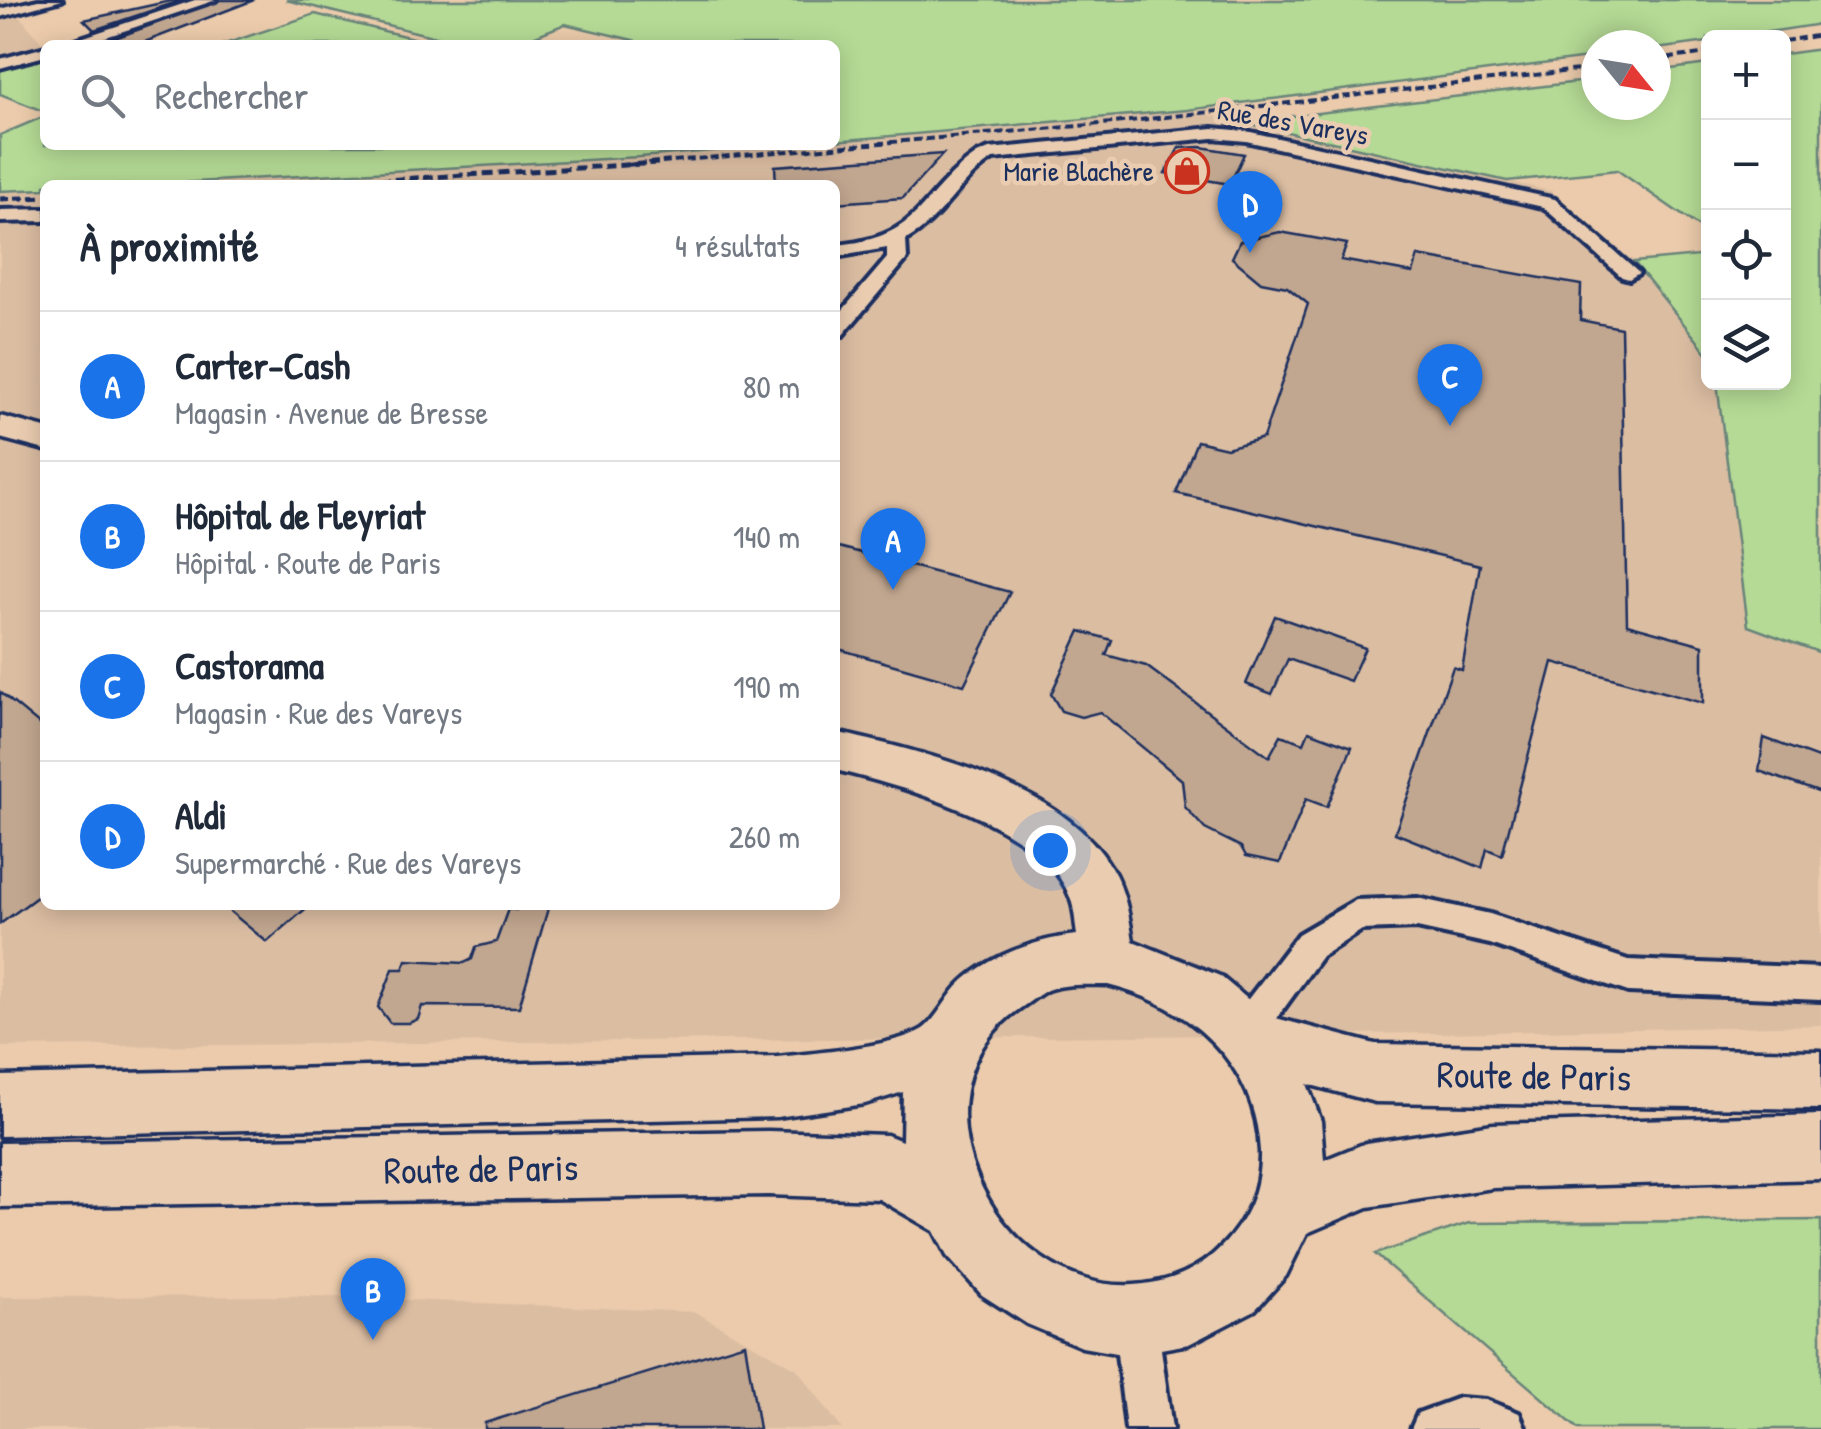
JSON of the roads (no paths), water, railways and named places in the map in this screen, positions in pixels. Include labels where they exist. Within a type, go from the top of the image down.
[{"type":"main road","points":[[0,427],[40,439]]},
{"type":"main road","points":[[842,751],[950,782],[1013,811],[1061,846],[1093,884],[1108,960]]},
{"type":"main road","points":[[1068,960],[1108,960],[1146,967],[1182,982],[1216,1004],[1248,1036],[1280,1091],[1294,1150],[1287,1209],[1266,1253],[1232,1288],[1187,1312],[1136,1320],[1080,1313],[1027,1289],[983,1252],[951,1206],[932,1152],[931,1099],[944,1050],[966,1016],[995,989],[1068,960]]},
{"type":"main road","name":"Route de Paris","points":[[1248,1036],[1374,1073],[1821,1080]]},
{"type":"main road","points":[[0,1106],[777,1087],[865,1075],[944,1050]]},
{"type":"main road","points":[[1287,1209],[1366,1175],[1494,1156],[1821,1147]]},
{"type":"main road","name":"Route de Paris","points":[[0,1175],[768,1164],[887,1167],[951,1206]]},
{"type":"street","points":[[0,13],[54,0]]},
{"type":"street","points":[[82,40],[209,0]]},
{"type":"street","points":[[0,64],[40,52]]},
{"type":"street","name":"Rue des Vareys","points":[[898,241],[924,222],[975,161],[989,154],[1213,133],[1246,136],[1548,203],[1630,273]]},
{"type":"street","points":[[0,216],[40,215]]},
{"type":"street","points":[[840,251],[898,241],[897,259],[840,326]]},
{"type":"street","points":[[840,252],[860,268],[868,292]]},
{"type":"street","points":[[1248,1036],[1310,945],[1356,915],[1417,913],[1490,929],[1628,976],[1821,984]]},
{"type":"street","points":[[1136,1320],[1149,1429]]},
{"type":"street","points":[[1434,1429],[1439,1424],[1480,1419],[1504,1429]]},
{"type":"railway","points":[[1791,40],[1821,35]]},
{"type":"railway","points":[[1671,58],[1701,54]]},
{"type":"railway","points":[[840,147],[1113,123],[1581,70]]},
{"type":"railway","points":[[626,165],[800,150]]},
{"type":"railway","points":[[626,165],[658,163]]},
{"type":"railway","points":[[384,180],[626,165]]},
{"type":"railway","points":[[0,199],[40,197]]},
{"type":"place","name":"Marie Blachère","points":[[1187,171]]},
{"type":"place","name":"Aldi","points":[[1250,253]]},
{"type":"place","name":"Castorama","points":[[1450,426]]},
{"type":"place","name":"Carter-Cash","points":[[893,590]]},
{"type":"place","name":"Hôpital de Fleyriat","points":[[373,1340]]}]
